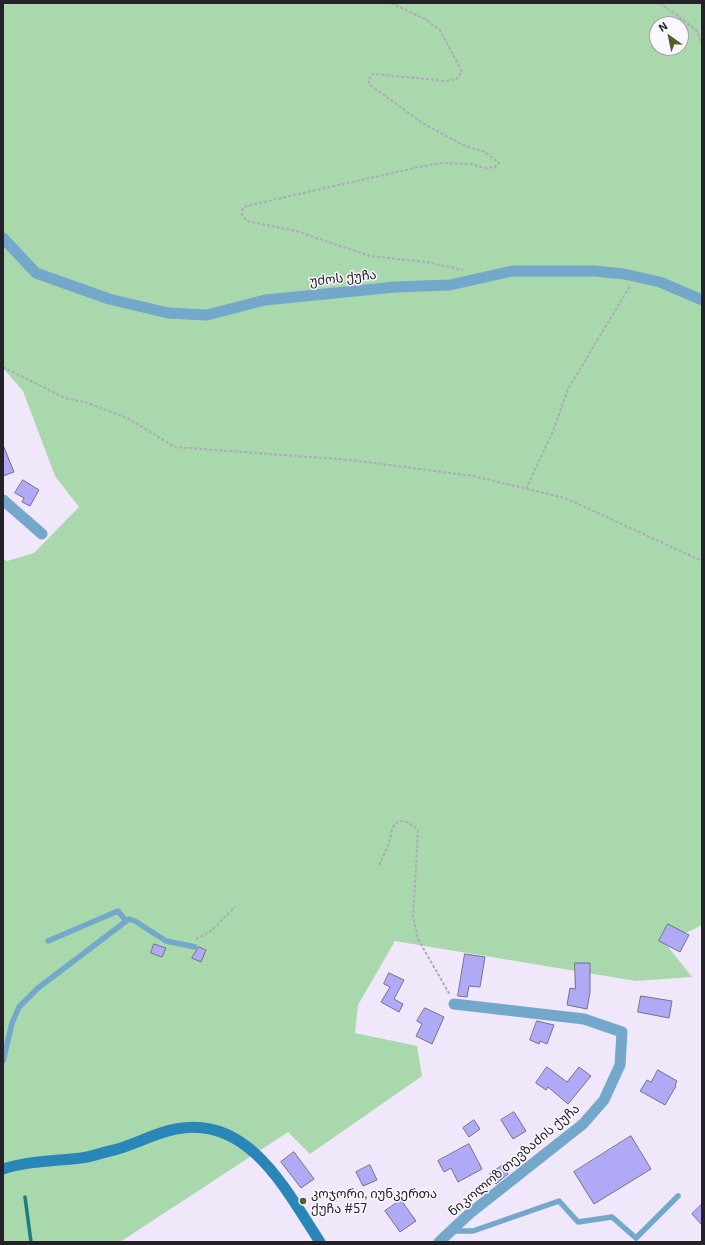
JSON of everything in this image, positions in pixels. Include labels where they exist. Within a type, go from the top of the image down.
[{"type":"main road","points":[[3,1169],[17,1165],[83,1158],[120,1149],[176,1128],[204,1128],[235,1138],[260,1156],[272,1170],[320,1242]]},
{"type":"street","name":"უძოს ქუჩა","points":[[3,238],[36,273],[109,299],[168,313],[207,315],[265,300],[395,287],[450,284],[484,275],[512,270],[594,271],[635,277],[660,282],[702,300]]},
{"type":"street","points":[[3,500],[42,534]]},
{"type":"street","name":"ნიკოლოზ თევზაძის ქუჩა","points":[[439,1242],[469,1214],[583,1124],[604,1100],[620,1065],[622,1032],[584,1019],[454,1004]]},
{"type":"lane","points":[[48,941],[118,911],[126,921]]},
{"type":"lane","points":[[3,1061],[12,1023],[19,1007],[38,988],[126,921],[132,919],[166,941],[195,947]]},
{"type":"lane","points":[[452,1231],[473,1231],[560,1201],[578,1222],[612,1217],[636,1238],[678,1196]]},
{"type":"path","points":[[391,3],[425,19],[440,30],[462,72],[456,79],[447,81],[373,74],[368,80],[370,85],[424,124],[465,146],[485,152],[499,163],[494,167],[486,168],[468,164],[441,163],[419,166],[246,206],[242,210],[242,215],[247,221],[296,231],[370,256],[426,262],[484,275]]},
{"type":"path","points":[[659,3],[678,15],[697,31],[702,45]]},
{"type":"path","points":[[526,488],[553,431],[568,389],[635,277]]},
{"type":"path","points":[[3,366],[65,398],[88,403],[129,419],[175,447],[351,460],[473,476],[565,498],[702,561]]},
{"type":"path","points":[[379,866],[386,852],[393,827],[397,823],[405,821],[414,824],[418,831],[413,916],[415,930],[418,939],[430,958],[454,1004]]},
{"type":"path","points":[[184,945],[210,931],[235,907]]},
{"type":"green space","points":[[3,3],[702,3],[702,925],[665,943],[692,977],[636,981],[395,941],[358,1005],[355,1033],[417,1046],[422,1076],[310,1154],[288,1132],[120,1242],[3,1242],[3,559],[7,561],[34,553],[79,507],[55,476],[23,391],[3,368]]},
{"type":"building","points":[[3,445],[14,472],[3,476]]},
{"type":"building","points":[[23,480],[39,490],[30,506],[22,502],[24,498],[15,493]]},
{"type":"building","points":[[668,924],[689,935],[680,952],[659,941]]},
{"type":"building","points":[[154,944],[166,948],[162,957],[151,953]]},
{"type":"building","points":[[199,947],[206,950],[201,962],[192,958]]},
{"type":"building","points":[[465,954],[485,957],[480,987],[469,986],[467,997],[458,996]]},
{"type":"building","points":[[575,963],[590,963],[590,992],[587,1009],[567,1005],[570,988],[575,989]]},
{"type":"building","points":[[389,973],[404,980],[394,999],[403,1004],[399,1012],[381,1002],[390,987],[384,984]]},
{"type":"building","points":[[641,996],[672,1001],[669,1018],[638,1012]]},
{"type":"building","points":[[425,1008],[444,1017],[432,1044],[416,1036],[422,1024],[417,1021]]},
{"type":"building","points":[[537,1021],[554,1025],[547,1044],[540,1041],[539,1044],[530,1040]]},
{"type":"building","points":[[547,1067],[567,1082],[579,1067],[591,1076],[568,1104],[548,1087],[546,1090],[536,1083]]},
{"type":"building","points":[[658,1070],[677,1081],[676,1086],[665,1105],[640,1091],[647,1080],[651,1082]]},
{"type":"building","points":[[514,1112],[526,1131],[513,1139],[501,1120]]},
{"type":"building","points":[[474,1120],[480,1129],[469,1137],[463,1128]]},
{"type":"building","points":[[631,1136],[651,1169],[594,1204],[574,1172]]},
{"type":"building","points":[[469,1144],[482,1169],[458,1182],[451,1168],[444,1172],[438,1161]]},
{"type":"building","points":[[294,1152],[314,1179],[301,1188],[281,1162]]},
{"type":"building","points":[[370,1165],[377,1180],[363,1186],[356,1172]]},
{"type":"building","points":[[503,1165],[508,1174],[496,1184],[490,1174]]},
{"type":"building","points":[[401,1200],[416,1221],[400,1232],[385,1211]]},
{"type":"building","points":[[702,1204],[702,1225],[692,1214]]},
{"type":"waterway","points":[[25,1197],[31,1242]]},
{"type":"place","name":"კოჯორი, იუნკერთა ქუჩა #57","points":[[303,1201]]}]
